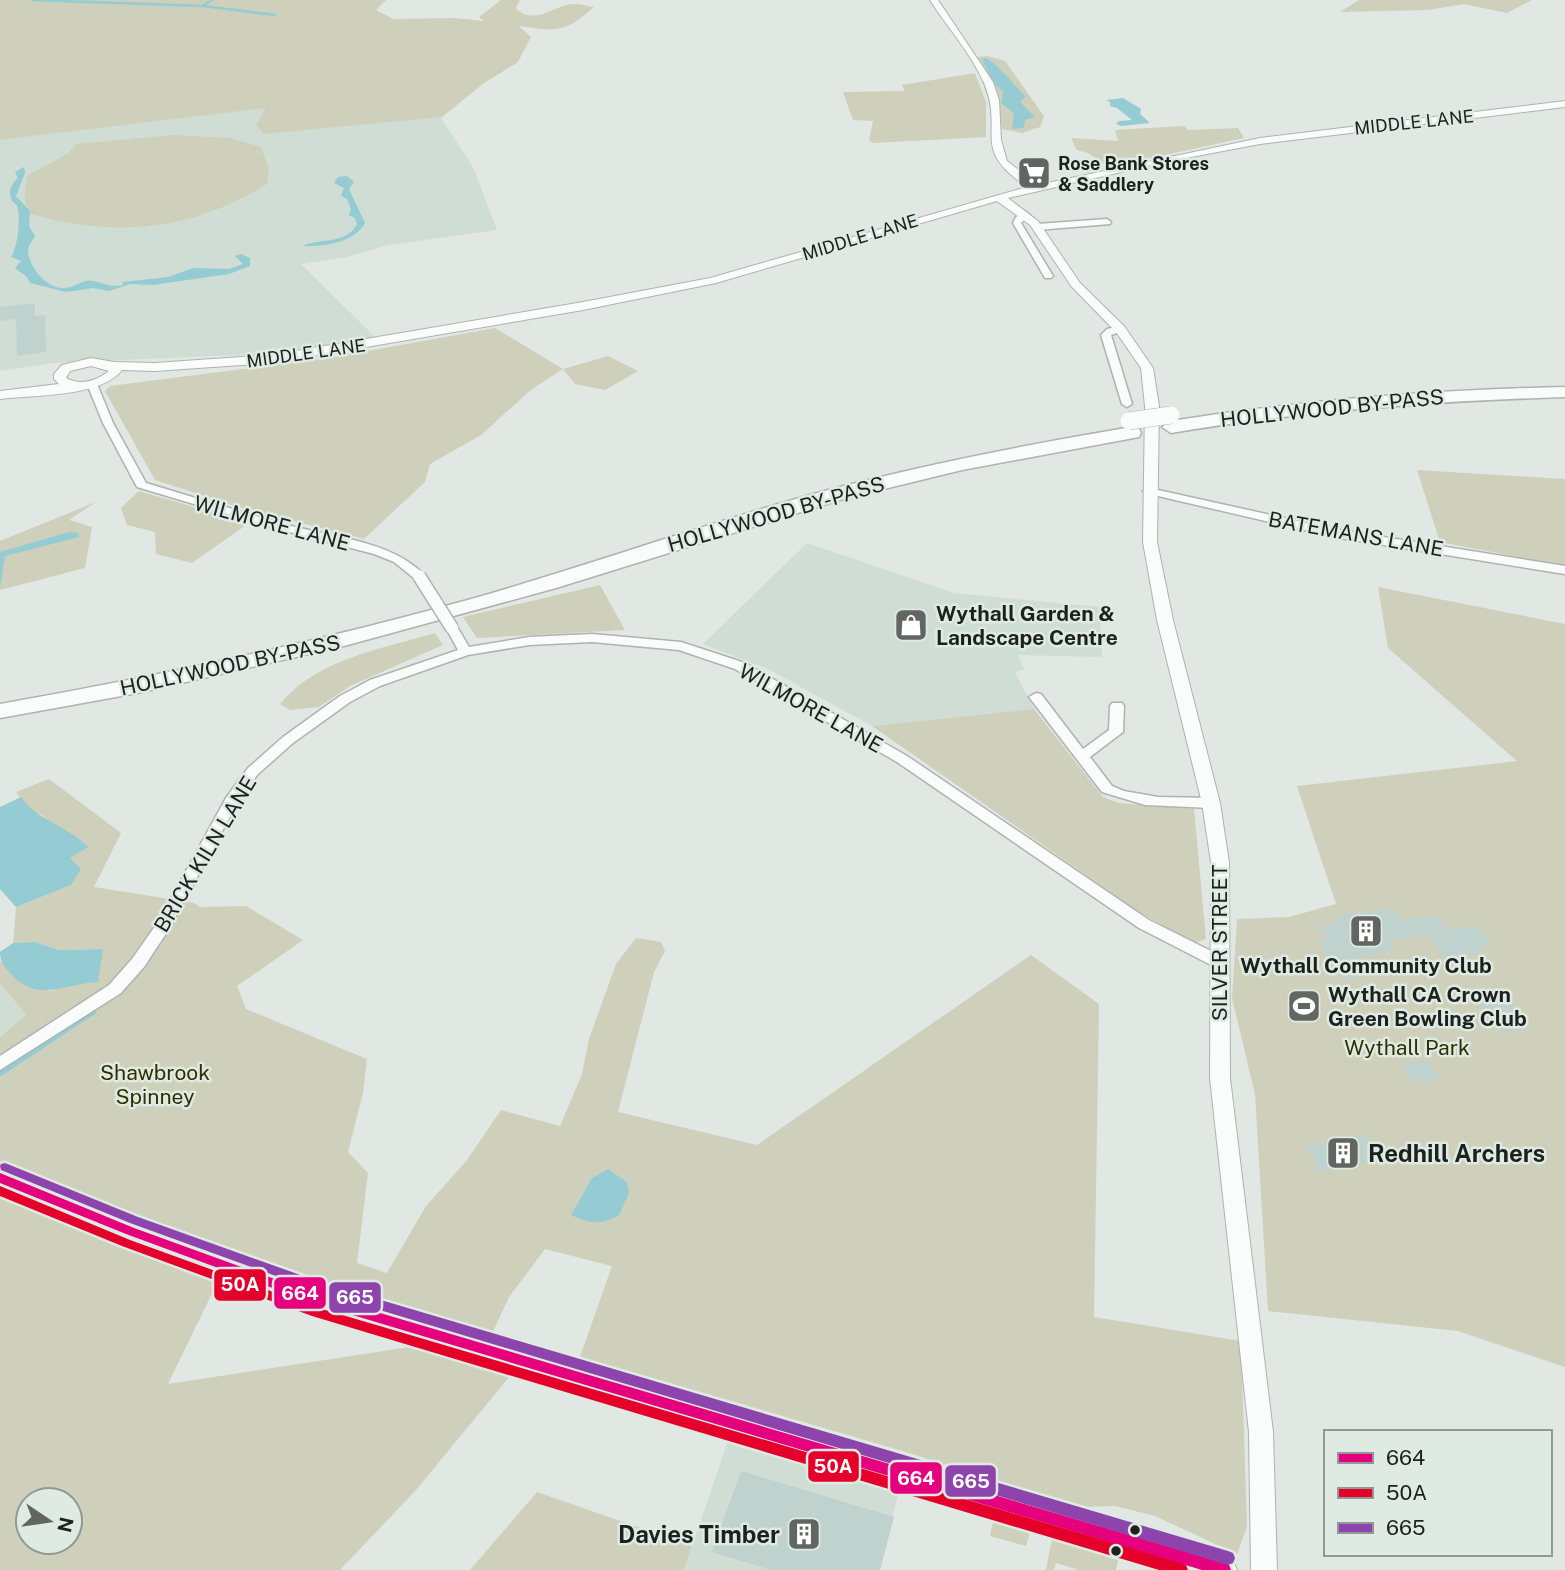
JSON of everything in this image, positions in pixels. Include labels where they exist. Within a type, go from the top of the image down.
[{"type":"highway","name":"HOLLYWOOD BY-PASS","points":[[1171,421],[1404,392],[1565,383]]},
{"type":"highway","name":"HOLLYWOOD BY-PASS","points":[[0,697],[188,661],[360,623],[450,600],[868,474],[996,445],[1129,420],[1171,421],[1230,417],[1458,395],[1565,392]]},
{"type":"highway","name":"HOLLYWOOD BY-PASS","points":[[0,711],[279,656],[447,612],[796,506],[1129,420]]},
{"type":"street","points":[[934,0],[988,83],[996,113],[994,139],[997,156],[1010,171],[1035,188]]},
{"type":"street","name":"MIDDLE LANE","points":[[0,395],[92,384],[112,371],[309,354],[649,294],[747,272],[999,197],[1260,141],[1565,104]]},
{"type":"street","name":"SILVER STREET","points":[[999,197],[1026,215],[1037,227],[1076,285],[1120,329],[1147,368],[1152,406],[1150,542],[1165,620],[1211,803],[1220,862],[1220,1078],[1261,1432],[1264,1570]]},
{"type":"street","points":[[1026,215],[1017,223],[1048,276]]},
{"type":"street","points":[[1037,227],[1107,222]]},
{"type":"street","points":[[1120,329],[1110,331],[1106,335],[1129,420]]},
{"type":"street","name":"MIDDLE LANE","points":[[22,392],[46,383],[66,368],[91,362],[112,371]]},
{"type":"street","points":[[60,374],[64,384],[77,386]]},
{"type":"street","name":"WILMORE LANE","points":[[92,384],[101,411],[121,441],[141,485],[278,526],[378,551],[398,559],[419,576],[465,652],[529,641],[592,638],[681,646],[740,666],[902,759],[1144,924],[1219,962]]},
{"type":"street","name":"BATEMANS LANE","points":[[1149,491],[1334,533],[1565,570]]},
{"type":"street","name":"BRICK KILN LANE","points":[[0,1064],[115,989],[138,963],[164,925],[233,798],[253,771],[288,740],[345,699],[375,683],[465,652]]},
{"type":"street","points":[[1035,697],[1107,789],[1125,798],[1211,803]]},
{"type":"street","points":[[1081,757],[1116,732],[1117,706]]},
{"type":"street","points":[[0,1178],[130,1231],[316,1299],[1224,1570]]},
{"type":"shaded area","points":[[422,89],[473,167],[497,230],[388,245],[347,257],[301,264],[375,337],[284,353],[53,363],[0,371],[0,140]]},
{"type":"shaded area","name":"Wythall Garden & Landscape Centre","points":[[807,543],[954,593],[1100,607],[1102,657],[1018,655],[1024,669],[1015,672],[1034,709],[872,726],[768,669],[703,644]]},
{"type":"shaded area","points":[[0,983],[26,1015],[0,1037]]},
{"type":"shaded area","name":"Davies Timber","points":[[728,1441],[899,1490],[880,1570],[684,1570]]},
{"type":"green space","points":[[0,0],[386,0],[376,10],[393,19],[455,18],[484,21],[479,17],[501,0],[520,0],[516,8],[530,16],[569,4],[594,7],[567,26],[542,29],[519,26],[531,37],[518,62],[484,83],[442,117],[264,134],[256,125],[266,108],[0,140]]},
{"type":"green space","points":[[1359,0],[1532,0],[1507,13],[1464,4],[1428,10],[1340,12]]},
{"type":"green space","points":[[988,56],[1005,61],[1044,116],[1040,127],[1022,133],[1002,129],[997,98],[977,57]]},
{"type":"green space","points":[[975,73],[986,102],[986,137],[872,143],[869,139],[873,121],[853,120],[843,92],[905,91],[902,85]]},
{"type":"green space","points":[[1184,126],[1188,130],[1238,128],[1244,138],[1109,167],[1088,153],[1077,150],[1071,138],[1118,141],[1115,130]]},
{"type":"green space","points":[[172,135],[230,138],[261,147],[269,169],[267,184],[210,212],[152,226],[93,226],[30,214],[25,196],[27,176],[67,154],[77,144]]},
{"type":"green space","points":[[495,328],[563,369],[532,389],[481,435],[430,464],[425,482],[364,539],[238,507],[155,480],[105,391],[110,386],[335,357]]},
{"type":"green space","points":[[608,356],[638,371],[605,390],[575,384],[563,369]]},
{"type":"green space","points":[[1417,470],[1565,479],[1565,566],[1440,542]]},
{"type":"green space","points":[[139,491],[249,523],[192,563],[156,554],[155,532],[127,525],[121,508]]},
{"type":"green space","points":[[96,502],[69,520],[92,527],[85,568],[0,590],[0,541]]},
{"type":"green space","points":[[600,585],[625,630],[477,638],[463,617]]},
{"type":"green space","name":"Wythall Park","points":[[1378,587],[1565,624],[1565,1367],[1458,1331],[1268,1311],[1255,1094],[1232,998],[1237,919],[1289,917],[1336,904],[1297,786],[1517,761],[1388,648]]},
{"type":"green space","points":[[435,633],[443,645],[350,686],[319,707],[290,710],[280,704],[312,676],[331,666]]},
{"type":"green space","points":[[1034,709],[1103,797],[1118,803],[1194,809],[1206,939],[1194,943],[1136,910],[872,726]]},
{"type":"green space","name":"Shawbrook Spinney","points":[[49,779],[121,833],[94,887],[194,903],[200,907],[246,906],[303,940],[237,986],[246,1009],[367,1059],[363,1093],[348,1152],[368,1173],[357,1263],[387,1273],[426,1206],[467,1160],[501,1110],[560,1126],[582,1074],[589,1039],[616,964],[636,938],[661,942],[665,951],[654,972],[618,1112],[757,1145],[1031,955],[1099,1004],[1094,1317],[1241,1341],[1247,1527],[1237,1554],[1155,1516],[1115,1506],[1078,1507],[906,1452],[580,1357],[612,1266],[545,1249],[509,1297],[491,1336],[245,1258],[0,1166],[0,1037],[26,1015],[0,983],[0,960],[11,974],[50,991],[74,983],[97,982],[103,949],[59,950],[35,942],[13,943],[16,907],[71,885],[70,858],[42,815],[29,810],[16,792]]},
{"type":"green space","points":[[0,1196],[218,1281],[168,1384],[410,1347],[510,1376],[416,1490],[340,1570],[0,1570]]},
{"type":"green space","points":[[537,1492],[692,1546],[684,1570],[470,1570]]},
{"type":"green space","points":[[994,1516],[1031,1529],[1026,1546],[990,1536]]},
{"type":"green space","points":[[1055,1537],[1119,1556],[1116,1570],[1079,1570],[1056,1563],[1054,1570],[1046,1570],[1052,1539]]},
{"type":"water","points":[[985,58],[995,64],[1026,96],[1020,102],[1035,117],[1025,120],[1024,128],[1012,129],[1014,113],[1001,103],[1003,92],[995,84],[982,60]]},
{"type":"water","points":[[1123,98],[1141,109],[1140,114],[1150,123],[1121,126],[1116,124],[1119,121],[1132,120],[1110,106],[1110,102],[1106,100]]},
{"type":"water","points":[[24,167],[25,173],[16,196],[30,211],[29,226],[35,236],[29,247],[29,257],[40,276],[51,285],[67,288],[90,280],[119,286],[123,285],[123,282],[168,277],[193,268],[229,269],[243,264],[235,256],[241,254],[250,258],[250,266],[229,274],[153,285],[130,284],[109,291],[93,288],[66,292],[30,283],[27,277],[15,268],[21,261],[11,257],[17,239],[19,217],[10,191],[18,178],[15,172]]},
{"type":"water","points":[[347,176],[354,182],[349,189],[365,223],[360,230],[346,239],[319,246],[302,246],[339,238],[352,231],[357,224],[355,218],[349,215],[351,209],[347,199],[341,196],[344,188],[334,183],[338,177]]},
{"type":"water","points":[[69,532],[78,533],[79,537],[5,556],[0,587],[0,552]]},
{"type":"water","points":[[21,797],[35,812],[88,847],[70,858],[81,869],[71,885],[16,907],[0,889],[0,807]]},
{"type":"water","points":[[35,942],[59,950],[103,949],[98,982],[40,990],[19,982],[4,965],[0,952],[13,943]]},
{"type":"water","points":[[608,1169],[627,1182],[629,1193],[619,1215],[606,1221],[595,1222],[571,1215],[592,1178]]},
{"type":"building","points":[[35,303],[35,316],[45,315],[46,352],[17,356],[16,319],[0,321],[0,307]]},
{"type":"building","points":[[1393,908],[1401,920],[1436,916],[1447,930],[1477,925],[1492,945],[1477,947],[1481,952],[1466,955],[1468,958],[1447,962],[1428,934],[1389,941],[1395,950],[1353,959],[1365,976],[1342,980],[1318,942],[1328,940],[1319,926],[1338,923],[1336,919],[1341,918],[1339,915]]},
{"type":"building","points":[[1502,988],[1530,1028],[1501,1033],[1473,992]]},
{"type":"building","points":[[1428,1060],[1440,1079],[1412,1083],[1402,1064]]},
{"type":"building","name":"Redhill Archers","points":[[1365,1134],[1380,1159],[1320,1172],[1306,1146]]},
{"type":"building","name":"Davies Timber","points":[[741,1471],[894,1517],[880,1570],[771,1570],[712,1552]]},
{"type":"waterway","points":[[32,0],[202,6],[212,0]]},
{"type":"waterway","points":[[203,6],[275,15]]},
{"type":"waterway","points":[[0,1074],[94,1012]]},
{"type":"transit line","name":"665","points":[[5,1167],[134,1220],[320,1287],[1228,1558]]},
{"type":"transit line","name":"664","points":[[0,1178],[130,1231],[316,1299],[1224,1570]]},
{"type":"transit line","name":"50A","points":[[0,1191],[126,1243],[312,1311],[1181,1570]]},
{"type":"place","name":"Rose Bank Stores & Saddlery","points":[[1034,173]]},
{"type":"place","name":"Wythall Garden & Landscape Centre","points":[[911,625]]},
{"type":"place","name":"Wythall Community Club","points":[[1366,931]]},
{"type":"place","name":"Wythall CA Crown Green Bowling Club","points":[[1304,1006]]},
{"type":"place","name":"Redhill Archers","points":[[1343,1153]]},
{"type":"place","name":"Davies Timber","points":[[804,1534]]}]
